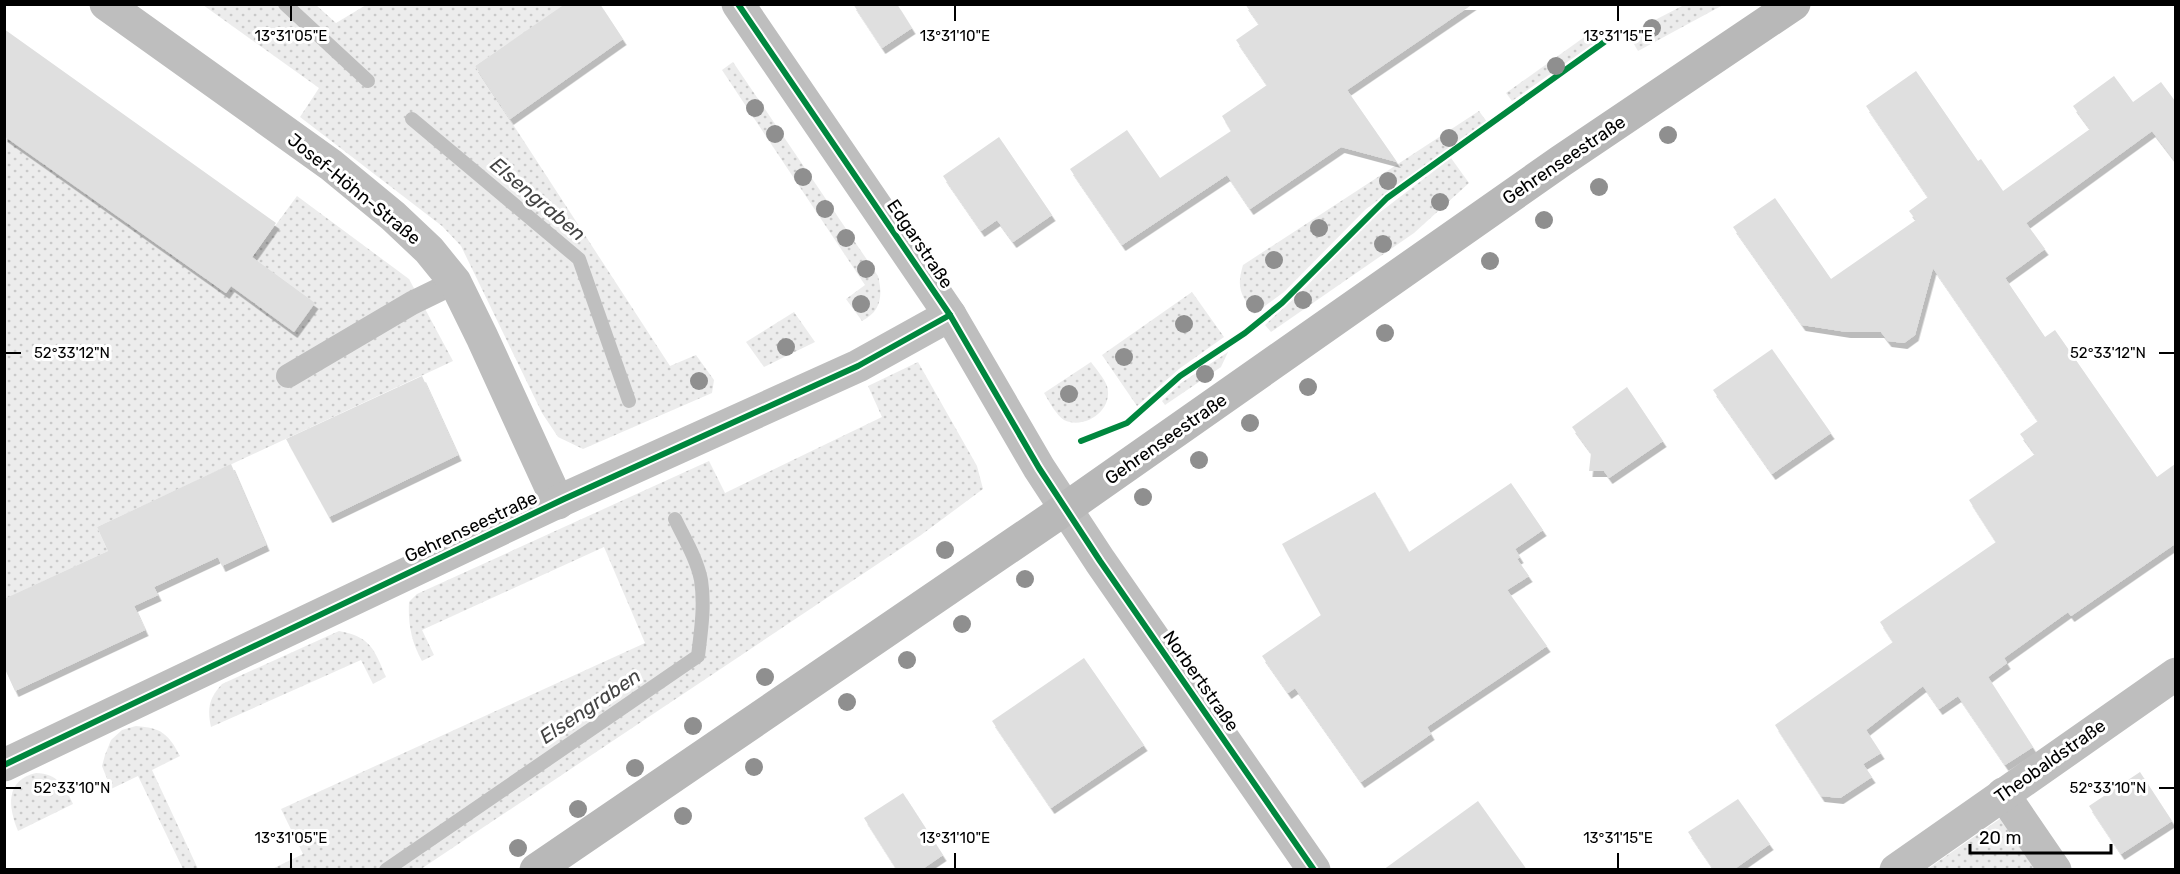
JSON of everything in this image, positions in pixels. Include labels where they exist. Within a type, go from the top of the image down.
[{"type":"main road","name":"Gehrenseestraße","points":[[536,870],[1065,509],[1561,161],[1794,4]]},
{"type":"street","name":"Josef-Höhn-Straße","points":[[106,4],[331,165],[393,216],[429,250],[455,282],[558,502]]},
{"type":"street","name":"Edgarstraße","points":[[738,4],[950,315],[1065,509]]},
{"type":"street","name":"Gehrenseestraße","points":[[4,765],[558,502],[858,366],[950,315]]},
{"type":"street","name":"Norbertstraße","points":[[1065,509],[1314,870]]},
{"type":"street","name":"Theobaldstraße","points":[[1896,870],[2175,674]]},
{"type":"street","points":[[2003,794],[2055,870]]},
{"type":"lane","points":[[288,376],[412,303],[455,282]]},
{"type":"shaded area","points":[[203,5],[316,5],[336,23],[366,5],[565,5],[475,66],[670,366],[696,355],[714,380],[712,393],[583,449],[558,437],[542,413],[461,246],[442,226],[300,117],[319,88]]},
{"type":"shaded area","points":[[1684,5],[1723,5],[1638,51],[1628,34]]},
{"type":"shaded area","points":[[1597,28],[1603,37],[1512,101],[1506,93]]},
{"type":"shaded area","points":[[733,62],[878,276],[880,296],[877,308],[862,321],[846,299],[865,285],[722,70]]},
{"type":"shaded area","points":[[1479,111],[1487,122],[1366,209],[1284,292],[1254,314],[1241,291],[1240,280],[1243,265]]},
{"type":"shaded area","points":[[4,126],[12,141],[226,293],[297,196],[409,279],[453,361],[97,527],[108,551],[5,599]]},
{"type":"shaded area","points":[[1451,158],[1469,183],[1414,233],[1271,332],[1265,325],[1307,286],[1346,243],[1375,216]]},
{"type":"shaded area","points":[[1192,292],[1224,337],[1179,369],[1137,406],[1102,355]]},
{"type":"shaded area","points":[[794,312],[815,342],[764,367],[746,342]]},
{"type":"shaded area","points":[[1228,352],[1221,367],[1165,405],[1162,401],[1181,383]]},
{"type":"shaded area","points":[[918,362],[977,466],[983,489],[921,535],[421,869],[272,869],[303,854],[281,809],[645,643],[604,547],[422,630],[434,655],[422,661],[413,639],[409,618],[409,602],[417,594],[709,461],[725,493],[882,417],[868,386]]},
{"type":"shaded area","points":[[1091,362],[1107,386],[1106,403],[1096,416],[1089,420],[1072,422],[1064,420],[1055,411],[1044,393]]},
{"type":"shaded area","points":[[339,631],[365,641],[374,652],[386,677],[373,684],[361,660],[211,727],[210,704],[222,684]]},
{"type":"shaded area","points":[[136,726],[152,728],[163,733],[172,742],[180,756],[152,770],[198,869],[183,869],[138,776],[111,789],[102,766],[105,755],[111,740],[122,730]]},
{"type":"shaded area","points":[[36,773],[55,778],[67,792],[73,804],[18,831],[11,804],[14,788],[26,777]]},
{"type":"shaded area","points":[[2004,816],[2040,870],[1926,870]]},
{"type":"building","points":[[565,4],[600,4],[623,39],[510,119],[475,66]]},
{"type":"building","points":[[853,4],[897,4],[912,28],[882,48]]},
{"type":"building","points":[[1245,4],[1473,4],[1347,90],[1397,162],[1341,147],[1250,209],[1227,175],[1122,245],[1070,169],[1127,130],[1160,178],[1231,131],[1222,116],[1267,85],[1236,40],[1259,24]]},
{"type":"building","points":[[4,29],[276,223],[252,257],[315,303],[294,332],[231,286],[226,293],[4,136]]},
{"type":"building","points":[[1916,71],[1978,161],[1981,159],[2003,191],[2090,129],[2073,106],[2114,76],[2133,102],[2161,82],[2175,101],[2175,161],[2152,131],[2026,223],[2045,249],[2005,278],[2045,337],[2055,330],[2157,477],[2175,464],[2175,544],[2071,616],[2068,612],[2004,658],[2007,663],[1988,677],[2033,747],[2005,765],[1958,696],[1939,709],[1923,686],[1866,730],[1881,753],[1863,764],[1872,777],[1840,798],[1821,796],[1775,725],[1893,642],[1880,622],[1996,542],[1969,500],[2035,454],[2020,434],[2038,421],[1933,268],[1915,335],[1904,343],[1888,341],[1881,332],[1847,332],[1802,325],[1733,227],[1775,198],[1831,279],[1916,220],[1909,211],[1928,197],[1866,106]]},
{"type":"building","points":[[999,137],[1052,215],[1013,242],[997,220],[981,231],[943,176]]},
{"type":"building","points":[[1772,349],[1831,433],[1772,474],[1713,390]]},
{"type":"building","points":[[422,376],[458,455],[329,517],[286,439]]},
{"type":"building","points":[[1627,387],[1663,441],[1609,478],[1604,471],[1589,471],[1591,453],[1572,427]]},
{"type":"building","points":[[231,464],[266,545],[222,566],[218,557],[154,587],[158,595],[134,606],[145,630],[15,691],[4,667],[4,599],[108,551],[97,527]]},
{"type":"building","points":[[1511,483],[1543,530],[1515,549],[1520,557],[1517,559],[1529,576],[1507,590],[1547,646],[1427,727],[1431,734],[1361,782],[1295,688],[1288,693],[1262,656],[1321,615],[1282,544],[1375,492],[1409,552]]},
{"type":"building","points":[[1084,658],[1144,745],[1051,808],[992,721]]},
{"type":"building","points":[[2140,772],[2172,821],[2121,854],[2089,806]]},
{"type":"building","points":[[903,793],[943,855],[921,870],[897,870],[864,818]]},
{"type":"building","points":[[1738,799],[1770,844],[1733,870],[1714,870],[1688,832]]},
{"type":"building","points":[[1478,801],[1527,870],[1383,870]]},
{"type":"waterway","name":"Elsengraben","points":[[285,4],[368,81]]},
{"type":"waterway","name":"Elsengraben","points":[[412,119],[579,259],[629,401]]},
{"type":"waterway","name":"Elsengraben","points":[[386,870],[698,656],[703,609],[701,580],[693,556],[675,519]]},
{"type":"cycle path","points":[[738,4],[950,315],[1039,468],[1100,561],[1314,870]]},
{"type":"cycle path","points":[[1081,441],[1127,423],[1180,376],[1245,333],[1282,303],[1387,198],[1614,35]]},
{"type":"cycle path","points":[[4,765],[564,499],[858,366],[950,315]]}]
